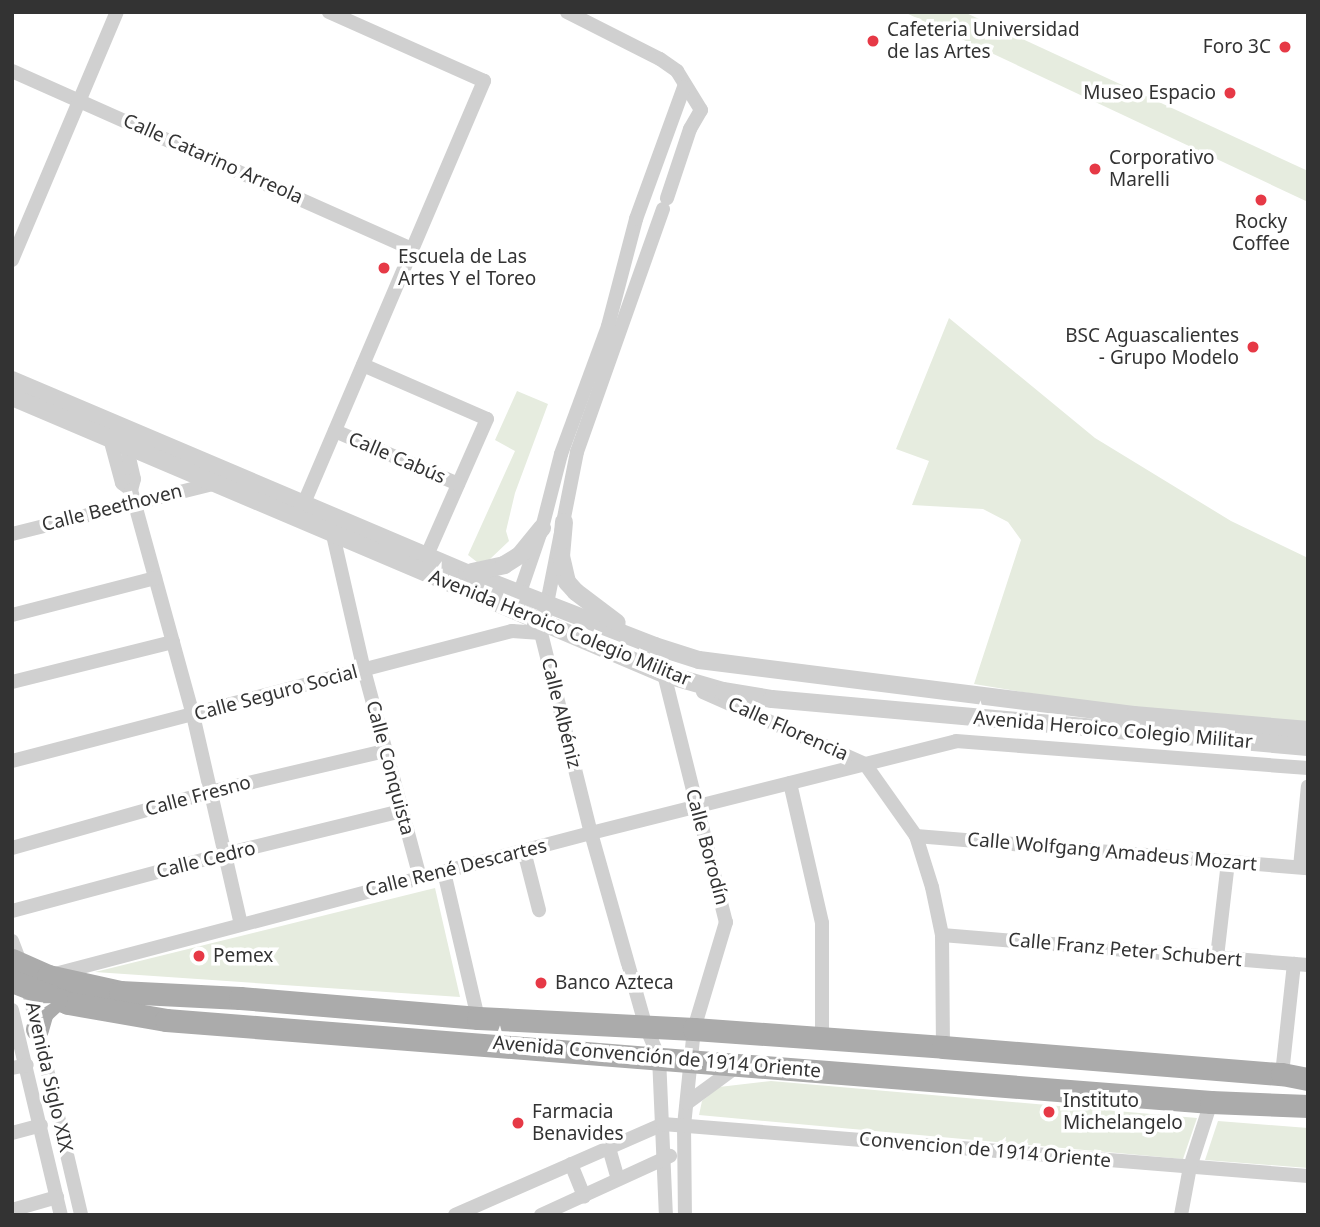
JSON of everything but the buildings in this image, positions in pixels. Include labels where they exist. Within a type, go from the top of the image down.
[{"type":"main road","name":"Avenida Convención de 1914 Oriente","points":[[17,967],[120,992],[943,1047],[1282,1074],[1308,1079]]},
{"type":"main road","name":"Avenida Convención de 1914 Oriente","points":[[17,967],[55,999],[166,1020],[659,1056],[1211,1102],[1308,1106]]},
{"type":"main road","points":[[37,1029],[42,1012],[55,999]]},
{"type":"street","points":[[12,260],[117,12]]},
{"type":"street","points":[[304,503],[484,81],[329,12]]},
{"type":"street","points":[[516,612],[519,593],[542,528],[561,454],[608,326],[636,219],[684,87],[677,71],[660,59],[567,12]]},
{"type":"street","name":"Calle Catarino Arreola","points":[[12,71],[412,249]]},
{"type":"street","name":"Calle Albéniz","points":[[659,1056],[646,1027],[591,833],[541,627],[578,452],[688,138],[701,110],[684,87]]},
{"type":"street","points":[[668,132],[688,138]]},
{"type":"street","points":[[636,219],[657,226]]},
{"type":"street","points":[[363,365],[487,419],[427,555]]},
{"type":"street","name":"Avenida Heroico Colegio Militar","points":[[12,380],[212,484],[516,612],[541,627],[664,674],[723,691],[772,699],[1308,747]]},
{"type":"street","name":"Avenida Heroico Colegio Militar","points":[[12,397],[116,432],[304,503],[642,642],[722,665],[1134,715],[1308,730]]},
{"type":"street","name":"Calle Cabús","points":[[335,431],[458,484]]},
{"type":"street","points":[[116,432],[122,483],[133,496],[173,642],[241,923]]},
{"type":"street","name":"Calle Beethoven","points":[[12,534],[133,496],[212,484]]},
{"type":"street","points":[[564,522],[561,556],[568,582],[596,609],[642,642]]},
{"type":"street","points":[[467,572],[504,565],[520,555],[542,528]]},
{"type":"street","name":"Calle Conquista","points":[[333,535],[364,670],[420,877]]},
{"type":"street","points":[[12,615],[155,578]]},
{"type":"street","name":"Calle Seguro Social","points":[[12,761],[512,631],[541,627]]},
{"type":"street","points":[[12,682],[173,642]]},
{"type":"street","name":"Calle Florencia","points":[[664,674],[865,764],[916,836],[942,935],[943,1047]]},
{"type":"street","name":"Calle Borodín","points":[[664,674],[695,807],[726,922],[695,1029],[682,1149],[685,1215]]},
{"type":"street","name":"Avenida Heroico Colegio Militar","points":[[865,764],[956,741],[1308,768]]},
{"type":"street","name":"Calle Fresno","points":[[12,848],[210,792],[386,751]]},
{"type":"street","name":"Calle René Descartes","points":[[48,976],[241,923],[865,764]]},
{"type":"street","points":[[790,783],[822,923],[822,1039]]},
{"type":"street","points":[[1304,868],[1308,786]]},
{"type":"street","name":"Calle Cedro","points":[[12,911],[225,854],[401,811]]},
{"type":"street","name":"Calle Wolfgang Amadeus Mozart","points":[[916,836],[1304,868]]},
{"type":"street","points":[[524,851],[539,910]]},
{"type":"street","points":[[1217,957],[1228,862]]},
{"type":"street","points":[[444,872],[478,1018]]},
{"type":"street","name":"Calle Franz Peter Schubert","points":[[942,935],[1301,965]]},
{"type":"street","points":[[1282,1074],[1301,965]]},
{"type":"street","name":"Avenida Siglo XIX","points":[[17,967],[37,1029],[81,1215]]},
{"type":"street","name":"Avenida Siglo XIX","points":[[12,1010],[19,1066],[41,1125],[61,1215]]},
{"type":"street","points":[[659,1056],[666,1215]]},
{"type":"street","points":[[687,1103],[740,1064]]},
{"type":"street","points":[[1181,1215],[1190,1167],[1211,1102]]},
{"type":"street","points":[[455,1215],[663,1124]]},
{"type":"street","name":"Convencion de 1914 Oriente","points":[[663,1124],[1308,1176]]},
{"type":"street","points":[[12,1133],[41,1125]]},
{"type":"street","points":[[610,1149],[618,1179]]},
{"type":"street","points":[[541,1215],[664,1160],[682,1149]]},
{"type":"street","points":[[571,1164],[584,1196]]},
{"type":"street","points":[[12,1210],[57,1197]]},
{"type":"shaded area","points":[[904,12],[964,12],[1308,171],[1308,202]]},
{"type":"shaded area","points":[[949,318],[1095,438],[1231,521],[1308,558],[1308,723],[1101,705],[974,684],[1021,540],[1008,522],[983,509],[912,505],[929,461],[896,449]]},
{"type":"shaded area","points":[[517,391],[548,404],[515,493],[506,531],[509,541],[489,560],[477,562],[468,555],[515,451],[495,440]]},
{"type":"shaded area","points":[[435,888],[460,997],[95,972]]},
{"type":"shaded area","points":[[771,1081],[1197,1118],[1183,1159],[699,1115],[702,1101],[719,1087]]},
{"type":"shaded area","points":[[1218,1121],[1308,1128],[1308,1168],[1205,1160]]},
{"type":"place","name":"Cafeteria Universidad de las Artes","points":[[873,41]]},
{"type":"place","name":"Foro 3C","points":[[1285,47]]},
{"type":"place","name":"Museo Espacio","points":[[1230,93]]},
{"type":"place","name":"Corporativo Marelli","points":[[1095,169]]},
{"type":"place","name":"Rocky Coffee","points":[[1261,200]]},
{"type":"place","name":"Escuela de Las Artes Y el Toreo","points":[[384,268]]},
{"type":"place","name":"BSC Aguascalientes - Grupo Modelo","points":[[1253,347]]},
{"type":"place","name":"Pemex","points":[[199,956]]},
{"type":"place","name":"Banco Azteca","points":[[541,983]]},
{"type":"place","name":"Instituto Michelangelo","points":[[1049,1112]]},
{"type":"place","name":"Farmacia Benavides","points":[[518,1123]]}]
